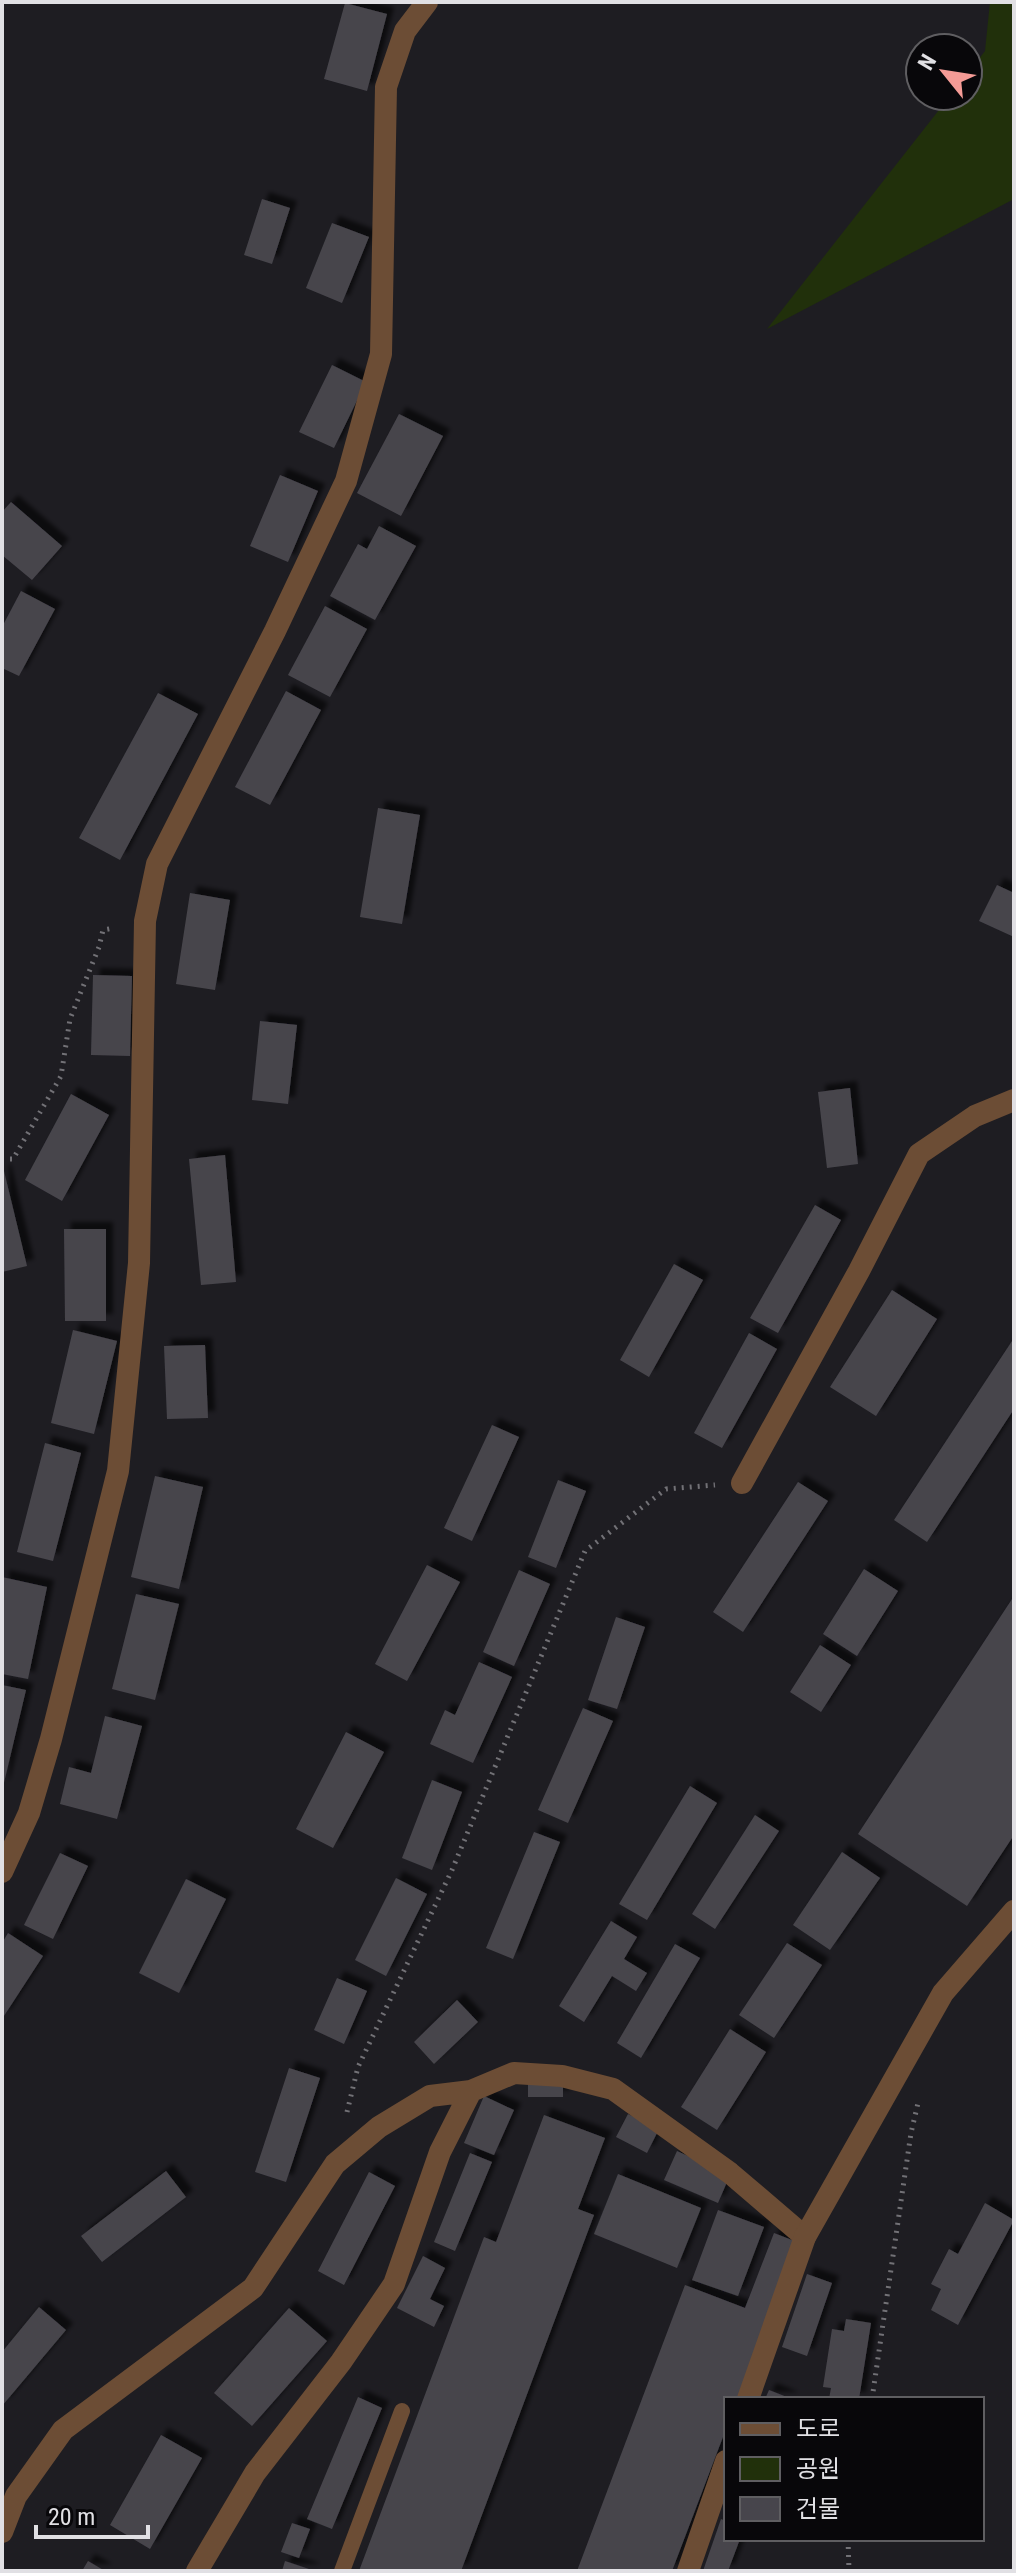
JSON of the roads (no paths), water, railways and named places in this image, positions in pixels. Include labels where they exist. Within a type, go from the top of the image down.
[{"type":"street","points":[[2,1872],[29,1813],[51,1739],[118,1471],[139,1263],[145,921],[157,864],[275,631],[346,481],[381,354],[386,87],[405,31],[427,2]]},
{"type":"street","points":[[742,1483],[859,1271],[919,1154],[975,1116],[1014,1100]]},
{"type":"street","points":[[749,2397],[805,2237],[943,1993],[1014,1911]]},
{"type":"street","points":[[2,2532],[16,2496],[63,2430],[253,2288],[335,2164],[379,2127],[430,2096],[471,2091],[514,2073],[562,2076],[613,2089],[730,2173],[805,2237]]},
{"type":"street","points":[[197,2571],[255,2473],[341,2362],[394,2284],[440,2152],[471,2091]]},
{"type":"street","points":[[688,2571],[724,2467]]},
{"type":"lane","points":[[342,2571],[402,2411]]}]
